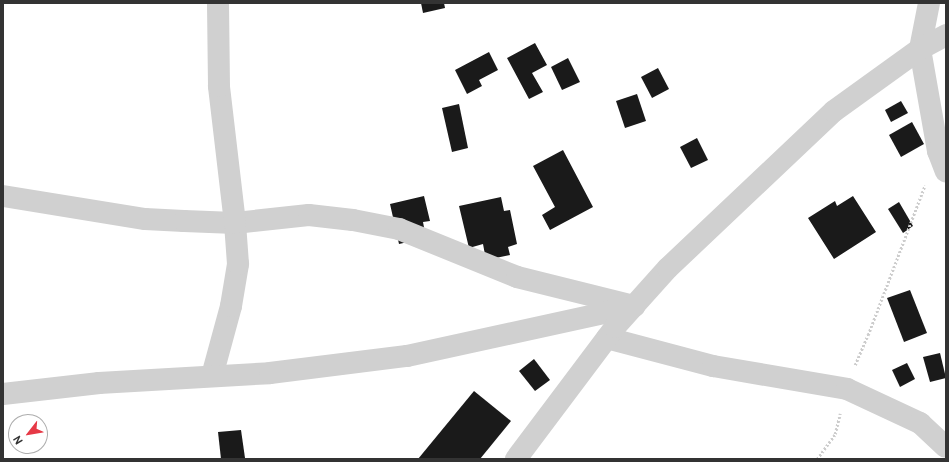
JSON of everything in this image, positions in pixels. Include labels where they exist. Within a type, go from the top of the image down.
[{"type":"street","points":[[212,376],[231,306],[238,264],[235,223],[219,86],[218,3]]},
{"type":"street","points":[[929,3],[920,48],[938,151],[946,172]]},
{"type":"street","points":[[516,459],[607,338],[668,268],[834,111],[920,48],[946,35]]},
{"type":"street","points":[[3,196],[145,218],[235,223],[309,215],[353,220],[391,228],[517,277],[634,306]]},
{"type":"street","points":[[3,394],[99,383],[270,372],[407,356],[634,306]]},
{"type":"street","points":[[607,338],[713,366],[847,389],[920,423],[941,436]]},
{"type":"path","points":[[817,459],[835,434],[853,369],[868,335],[938,151]]},
{"type":"building","points":[[421,3],[444,3],[445,8],[423,13]]},
{"type":"building","points":[[535,43],[547,65],[532,73],[543,92],[529,99],[507,58]]},
{"type":"building","points":[[489,52],[498,70],[479,80],[482,86],[467,94],[455,70]]},
{"type":"building","points":[[568,58],[580,82],[562,90],[551,67]]},
{"type":"building","points":[[658,68],[669,89],[652,98],[641,77]]},
{"type":"building","points":[[637,94],[646,121],[625,128],[616,101]]},
{"type":"building","points":[[901,101],[908,113],[891,122],[885,110]]},
{"type":"building","points":[[459,104],[468,148],[452,152],[442,108]]},
{"type":"building","points":[[912,122],[924,144],[901,157],[889,135]]},
{"type":"building","points":[[697,138],[708,160],[691,168],[680,147]]},
{"type":"building","points":[[563,150],[593,207],[550,230],[542,215],[555,207],[533,166]]},
{"type":"building","points":[[424,196],[430,221],[423,222],[426,238],[399,244],[390,204]]},
{"type":"building","points":[[853,196],[876,232],[834,259],[808,218],[835,201],[837,206]]},
{"type":"building","points":[[501,197],[504,211],[510,210],[517,244],[508,247],[510,255],[486,260],[483,244],[469,248],[459,206]]},
{"type":"building","points":[[899,202],[913,226],[903,233],[888,209]]},
{"type":"building","points":[[910,290],[927,333],[904,342],[887,298]]},
{"type":"building","points":[[940,353],[946,378],[930,382],[923,357]]},
{"type":"building","points":[[534,359],[550,380],[535,391],[519,371]]},
{"type":"building","points":[[907,363],[915,379],[900,387],[892,370]]},
{"type":"building","points":[[474,391],[511,421],[480,459],[418,459]]},
{"type":"building","points":[[241,430],[245,458],[221,459],[218,432]]}]
